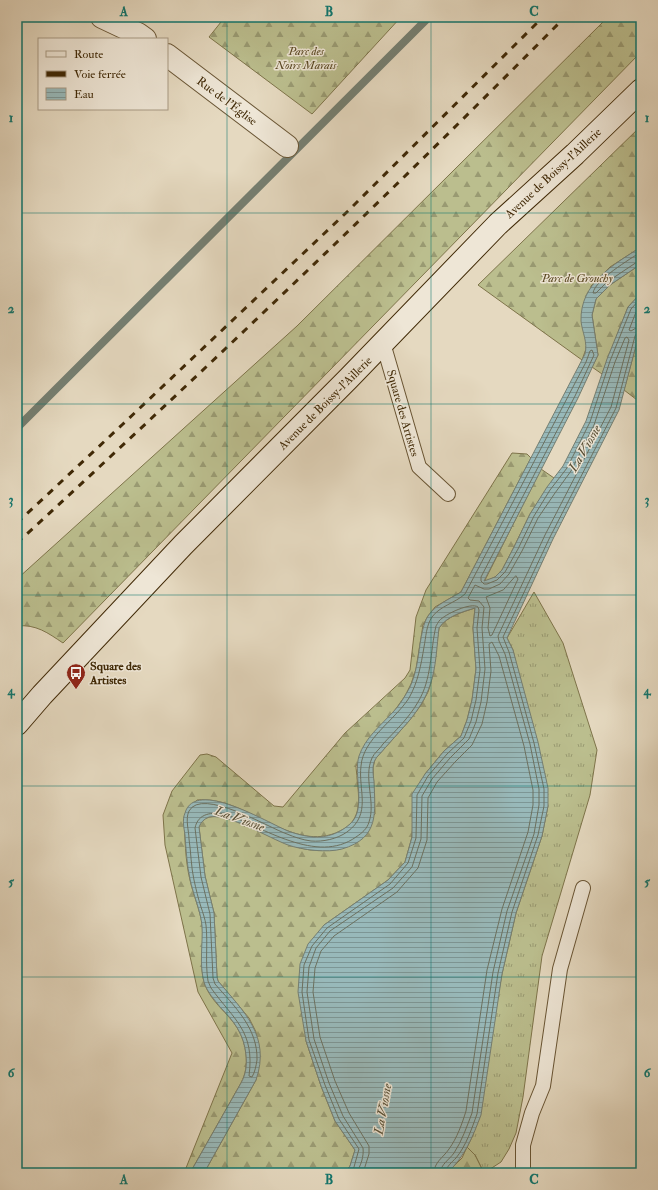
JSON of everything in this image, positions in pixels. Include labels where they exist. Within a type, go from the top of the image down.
[{"type":"main road","points":[[102,17],[144,38]]},
{"type":"main road","name":"Rue de l'Église","points":[[168,56],[286,146]]},
{"type":"main road","name":"Avenue de Boissy-l'Aillerie","points":[[17,724],[42,695],[183,546],[498,224],[575,154],[641,90]]},
{"type":"lane","name":"Square des Artistes","points":[[383,343],[419,467],[448,494]]},
{"type":"lane","points":[[17,711],[42,695]]},
{"type":"lane","points":[[524,1173],[523,1145],[532,1113],[543,1086],[560,969],[583,888]]},
{"type":"green space","name":"Parc des Noirs Marais","points":[[225,17],[401,17],[312,114],[209,37]]},
{"type":"green space","points":[[608,17],[641,17],[641,52],[63,643],[36,628],[30,626],[17,626],[17,579],[297,326]]},
{"type":"green space","name":"Parc de Grouchy","points":[[641,126],[641,247],[610,267],[591,286],[586,349],[582,360],[478,285]]},
{"type":"green space","points":[[641,264],[641,293],[628,307],[602,374],[592,367],[598,355],[592,315],[596,299],[610,285]]},
{"type":"green space","points":[[641,333],[641,403],[624,390],[638,338]]},
{"type":"green space","points":[[512,453],[527,454],[531,458],[461,592],[435,607],[423,625],[416,669],[411,684],[405,696],[356,766],[359,801],[353,821],[340,831],[322,836],[304,836],[233,806],[215,801],[197,800],[184,817],[188,872],[200,913],[203,932],[203,978],[205,985],[215,1002],[234,1023],[239,1032],[244,1042],[246,1062],[245,1072],[241,1083],[190,1173],[184,1173],[232,1053],[198,992],[165,845],[163,815],[172,791],[200,755],[207,754],[216,757],[274,806],[283,807],[345,733],[405,678],[410,670],[416,617],[426,590]]},
{"type":"green space","points":[[541,469],[554,478],[530,514],[502,570],[495,577],[484,582]]},
{"type":"green space","points":[[534,592],[563,643],[597,750],[590,795],[542,956],[523,1097],[516,1133],[501,1162],[484,1173],[475,1155],[467,1147],[473,1135],[502,974],[516,913],[542,836],[548,806],[513,650],[507,638]]},
{"type":"green space","points":[[475,608],[473,628],[476,669],[472,700],[467,720],[461,736],[444,751],[425,774],[413,821],[412,837],[405,862],[388,880],[324,925],[306,1041],[321,1086],[335,1121],[355,1150],[350,1166],[345,1173],[204,1173],[256,1080],[256,1032],[249,1018],[218,981],[214,913],[205,876],[199,827],[206,818],[219,817],[231,819],[283,842],[305,849],[319,851],[341,849],[375,814],[373,768],[375,759],[409,721],[421,705],[428,692],[431,683],[439,628],[451,617]]},
{"type":"green space","points":[[467,1147],[475,1155],[484,1173],[447,1173],[462,1158]]},
{"type":"water","name":"La Viosne","points":[[641,247],[641,264],[610,285],[596,299],[592,315],[598,355],[578,398],[484,581],[495,577],[502,570],[530,514],[547,487],[563,466],[586,421],[607,359],[628,307],[641,293],[641,333],[638,338],[619,410],[553,539],[507,638],[513,650],[538,742],[548,788],[548,806],[542,836],[516,913],[502,974],[481,1115],[464,1153],[447,1173],[345,1173],[350,1166],[355,1150],[335,1121],[321,1086],[306,1041],[298,992],[300,964],[308,944],[324,925],[388,880],[405,862],[412,837],[412,794],[425,774],[444,751],[461,736],[467,720],[472,700],[476,669],[473,628],[475,608],[450,617],[439,628],[434,672],[426,695],[412,717],[374,762],[375,803],[373,822],[369,831],[363,838],[342,849],[330,851],[315,850],[288,845],[227,819],[209,817],[200,825],[205,876],[214,913],[218,981],[237,1003],[252,1026],[260,1050],[260,1064],[256,1080],[204,1173],[190,1173],[243,1080],[246,1055],[245,1047],[238,1028],[211,995],[204,982],[201,961],[202,926],[188,868],[184,824],[185,813],[191,803],[202,800],[217,801],[233,806],[288,831],[313,837],[328,836],[338,832],[350,824],[355,818],[359,801],[357,773],[359,756],[365,743],[398,706],[410,687],[418,661],[422,633],[426,619],[439,605],[461,592],[585,354],[585,341],[581,321],[582,308],[586,296],[600,276],[609,268]]},
{"type":"waterway","points":[[17,428],[429,17]]},
{"type":"railway","points":[[17,523],[348,211],[543,17]]},
{"type":"railway","points":[[17,543],[294,283],[565,17]]},
{"type":"place","name":"Square des Artistes","points":[[76,690]]}]
